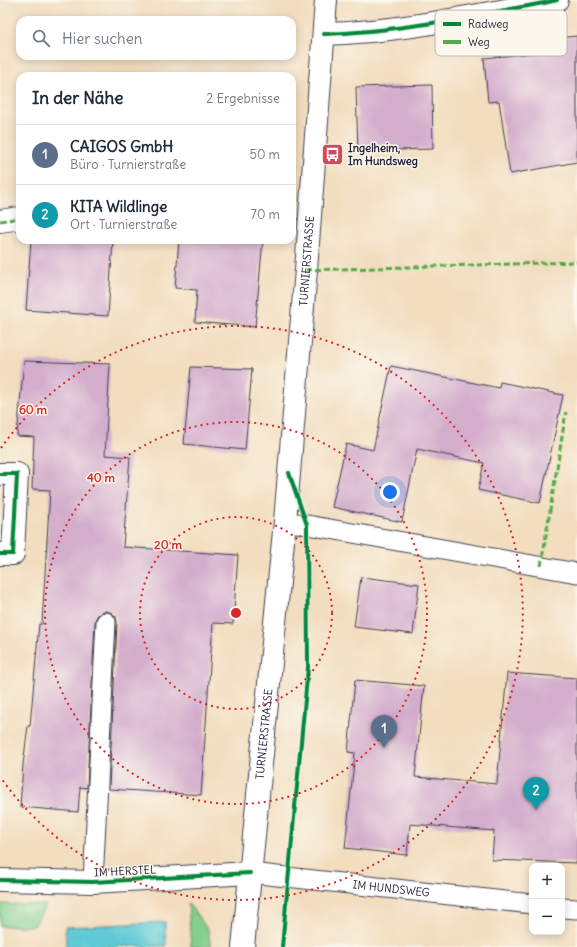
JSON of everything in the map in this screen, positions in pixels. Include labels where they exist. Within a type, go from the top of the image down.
[{"type":"main road","name":"TURNIERSTRASSE","points":[[243,947],[285,521],[306,270],[326,0]]},
{"type":"main road","points":[[509,10],[544,4],[557,0]]},
{"type":"main road","points":[[324,34],[360,32],[435,23]]},
{"type":"main road","points":[[0,221],[16,219]]},
{"type":"main road","points":[[0,474],[17,474],[13,554],[0,554]]},
{"type":"main road","name":"IM HERSTEL","points":[[0,880],[93,882],[250,873]]},
{"type":"lane","points":[[285,521],[577,572]]},
{"type":"lane","name":"IM HERSTEL","points":[[93,882],[106,622]]},
{"type":"lane","name":"IM HUNDSWEG","points":[[250,873],[529,904]]},
{"type":"lane","points":[[565,908],[577,909]]},
{"type":"green space","points":[[188,903],[208,930],[211,947],[191,947]]},
{"type":"green space","points":[[0,904],[46,905],[34,926],[0,926]]},
{"type":"water","points":[[165,922],[166,946],[66,947],[65,927]]},
{"type":"building","points":[[577,36],[577,162],[510,174],[499,101],[488,102],[484,58],[504,56],[567,56],[567,37]]},
{"type":"building","points":[[432,85],[433,149],[358,151],[356,87]]},
{"type":"building","points":[[31,244],[113,244],[108,316],[26,310]]},
{"type":"building","points":[[179,244],[263,244],[255,327],[195,322],[197,290],[175,288]]},
{"type":"building","points":[[24,361],[110,364],[105,455],[130,457],[123,547],[238,555],[233,624],[213,623],[201,795],[109,789],[117,623],[116,617],[112,613],[106,611],[101,612],[95,621],[87,788],[80,787],[78,812],[20,807],[23,765],[28,726],[30,726],[39,624],[42,624],[50,490],[32,489],[34,437],[17,436]]},
{"type":"building","points":[[391,366],[499,388],[500,382],[563,395],[540,503],[478,490],[484,463],[417,449],[402,522],[332,507],[346,444],[373,450]]},
{"type":"building","points":[[191,367],[252,369],[245,450],[184,444]]},
{"type":"building","points":[[361,577],[419,584],[413,634],[354,627]]},
{"type":"building","points":[[507,673],[577,678],[577,863],[492,860],[494,831],[410,824],[407,855],[345,848],[355,753],[348,752],[355,680],[424,686],[415,777],[497,784]]},
{"type":"marked path","points":[[0,221],[16,219]]},
{"type":"marked path","points":[[306,270],[577,262]]},
{"type":"marked path","points":[[541,566],[566,412]]},
{"type":"cycle path","points":[[506,10],[557,0]]},
{"type":"cycle path","points":[[324,34],[352,33],[435,22]]},
{"type":"cycle path","points":[[282,947],[308,667],[307,525],[289,473]]},
{"type":"cycle path","points":[[0,474],[17,474],[13,554],[0,554]]},
{"type":"cycle path","points":[[0,880],[93,882],[250,873]]},
{"type":"place","name":"Ingelheim, Im Hundsweg","points":[[333,154]]},
{"type":"place","name":"CAIGOS GmbH","points":[[384,748]]},
{"type":"place","name":"KITA Wildlinge","points":[[536,810]]}]
